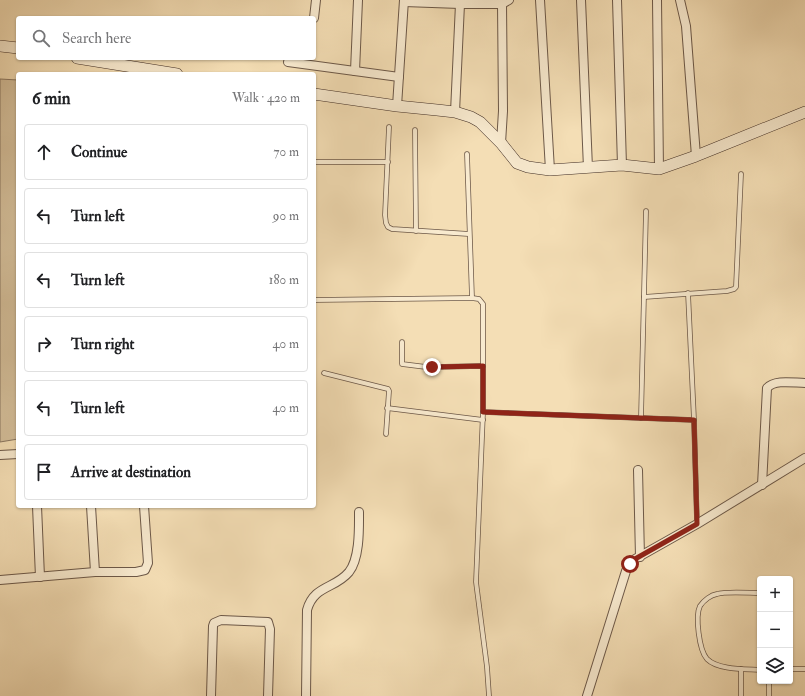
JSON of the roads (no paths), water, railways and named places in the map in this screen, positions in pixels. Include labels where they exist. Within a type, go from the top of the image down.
[{"type":"street","points":[[314,16],[316,0]]},
{"type":"street","points":[[355,71],[358,0]]},
{"type":"street","points":[[540,0],[550,170]]},
{"type":"street","points":[[581,0],[588,168]]},
{"type":"street","points":[[617,0],[622,165]]},
{"type":"street","points":[[657,0],[659,169]]},
{"type":"street","points":[[680,0],[686,26],[696,156]]},
{"type":"street","points":[[397,106],[404,1],[460,4],[506,2],[501,143]]},
{"type":"street","points":[[455,112],[460,4]]},
{"type":"street","points":[[0,46],[16,48]]},
{"type":"street","points":[[90,60],[164,72]]},
{"type":"street","points":[[288,62],[310,61],[355,71],[399,77]]},
{"type":"street","points":[[316,94],[397,106],[455,112],[476,119],[501,143],[517,163],[528,167],[550,170],[622,165],[659,169],[696,156],[805,112]]},
{"type":"street","points":[[762,485],[767,388],[770,384],[775,383],[805,383]]},
{"type":"street","points":[[0,455],[16,454]]},
{"type":"street","points":[[587,696],[626,571],[630,564],[640,556],[697,524],[805,458]]},
{"type":"street","points":[[638,470],[640,556]]},
{"type":"street","points":[[37,508],[40,577]]},
{"type":"street","points":[[91,508],[95,572]]},
{"type":"street","points":[[0,580],[95,572],[136,572],[145,570],[148,563],[144,508]]},
{"type":"street","points":[[306,696],[308,610],[310,602],[315,594],[342,579],[354,563],[359,536],[360,512]]},
{"type":"street","points":[[211,696],[213,626],[214,622],[221,620],[268,622],[270,630],[268,696]]},
{"type":"lane","points":[[388,127],[386,222],[392,229],[469,234]]},
{"type":"lane","points":[[415,130],[416,231]]},
{"type":"lane","points":[[467,154],[472,298]]},
{"type":"lane","points":[[316,162],[388,162]]},
{"type":"lane","points":[[644,297],[727,291],[736,287],[741,174]]},
{"type":"lane","points":[[640,418],[646,211]]},
{"type":"lane","points":[[688,293],[697,524]]},
{"type":"lane","points":[[316,300],[472,298],[479,299],[483,304],[483,420],[476,582],[487,666],[489,696]]},
{"type":"lane","points":[[402,342],[402,364],[426,367]]},
{"type":"lane","points":[[432,367],[483,366]]},
{"type":"lane","points":[[324,373],[386,388],[389,391],[386,434]]},
{"type":"lane","points":[[388,408],[483,420]]},
{"type":"lane","points":[[483,412],[694,420]]},
{"type":"lane","points":[[757,593],[717,594],[706,599],[700,607],[698,632],[702,649],[708,659],[724,668],[757,670]]},
{"type":"lane","points":[[741,669],[741,696]]},
{"type":"lane","points":[[793,669],[805,669]]},
{"type":"lane","points":[[769,684],[769,696]]}]
